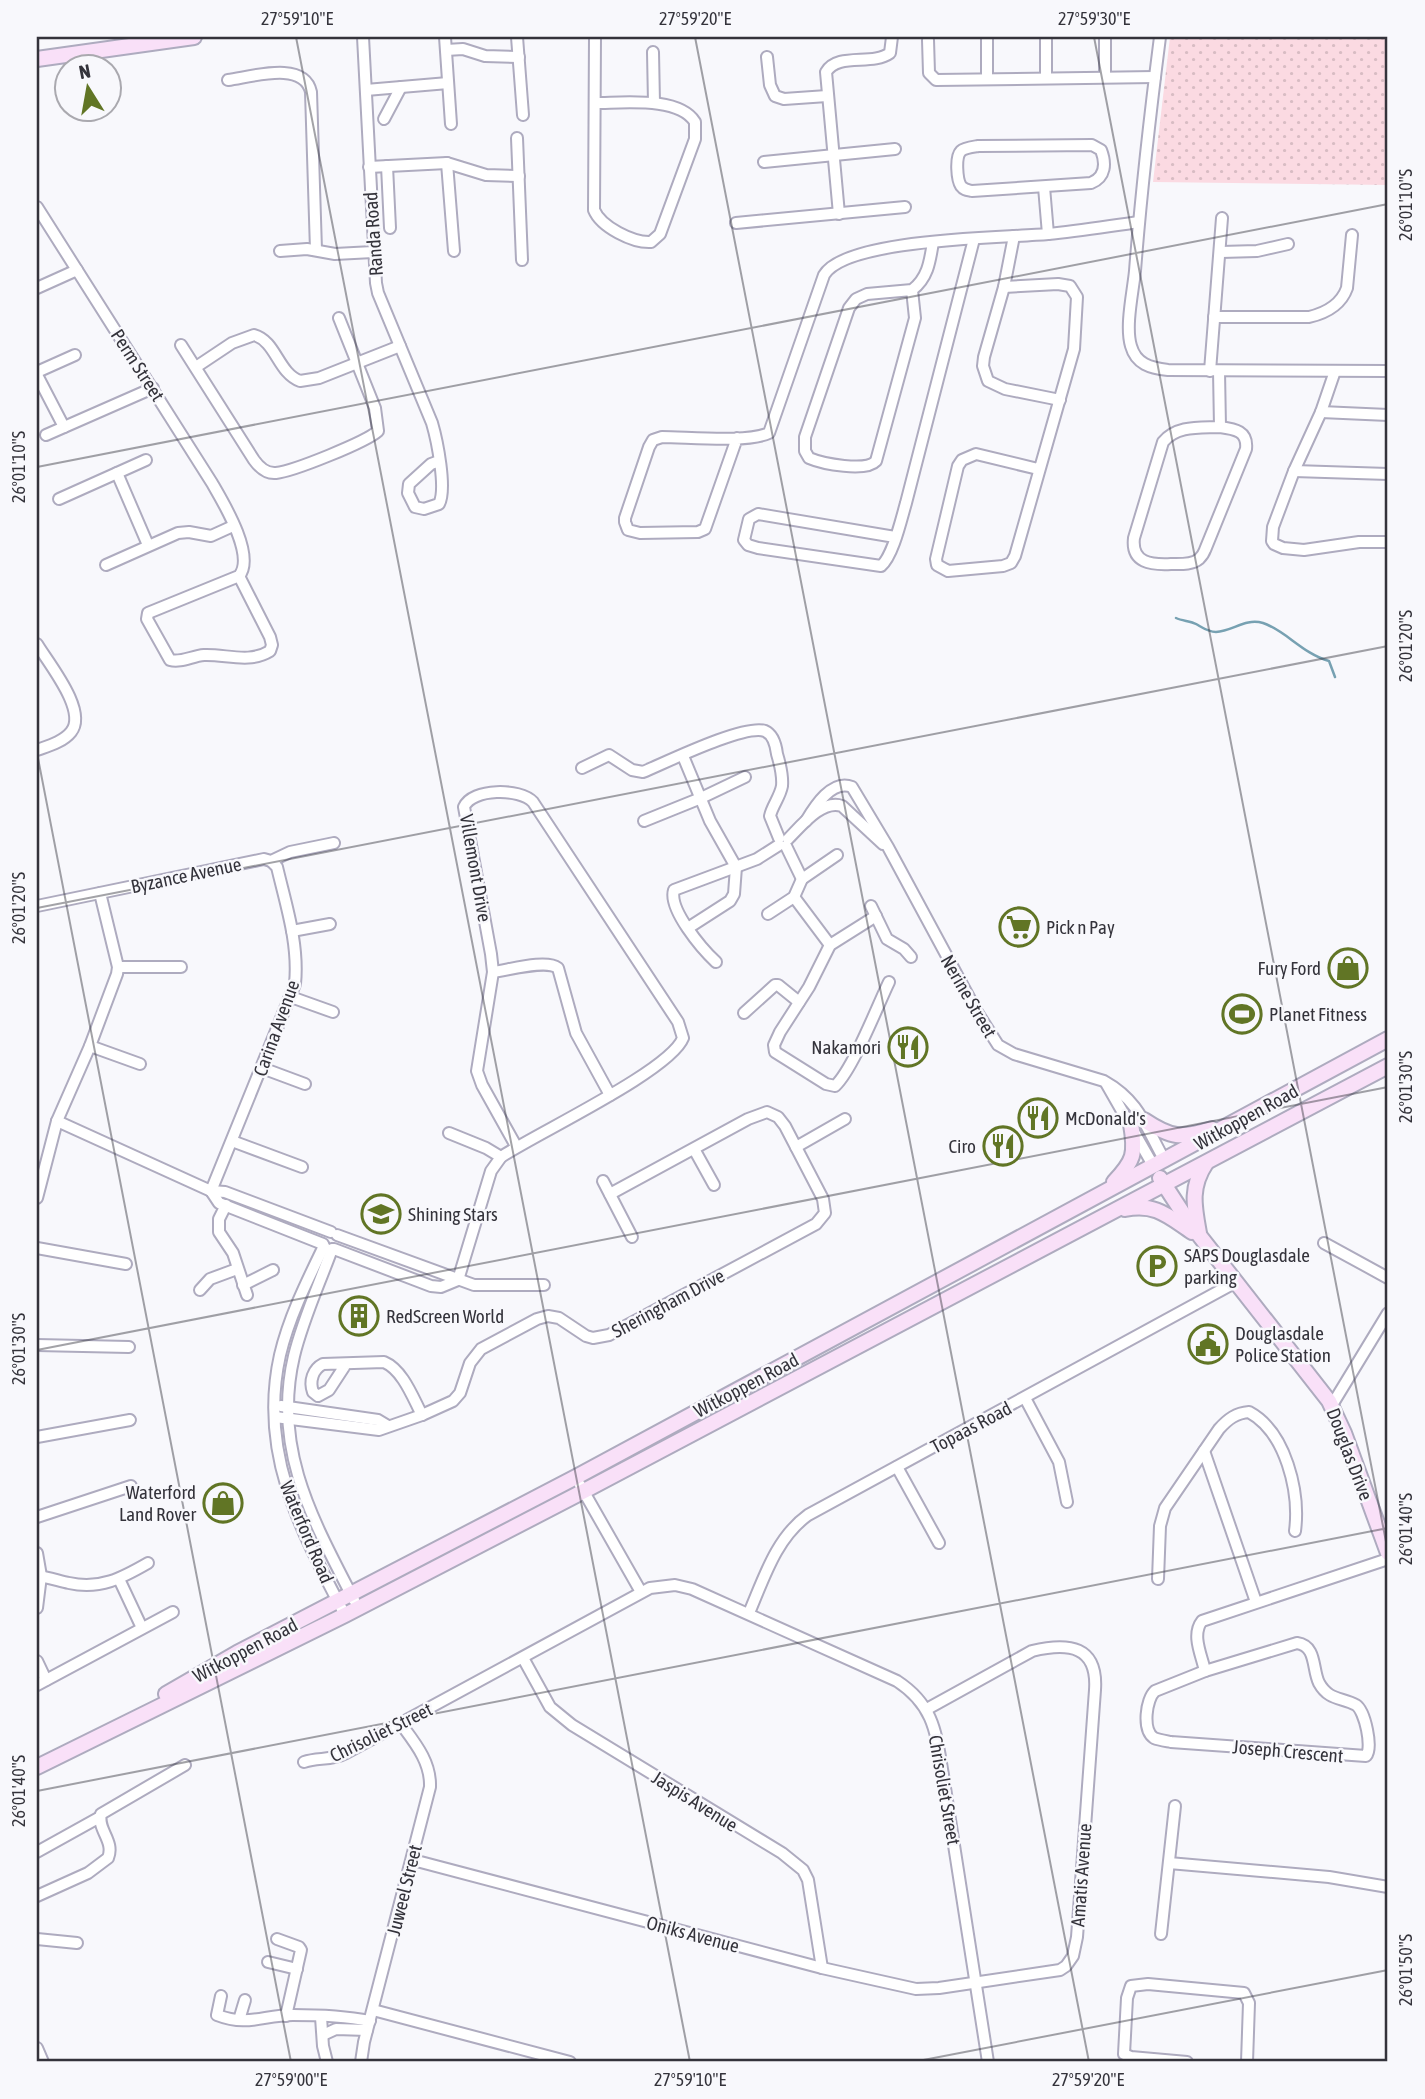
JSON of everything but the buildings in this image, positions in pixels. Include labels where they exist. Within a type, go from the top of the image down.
[{"type":"main road","points":[[37,59],[194,37]]},
{"type":"main road","name":"Witkoppen Road","points":[[348,1605],[576,1477],[1388,1039]]},
{"type":"main road","name":"Witkoppen Road","points":[[37,1767],[105,1731],[213,1666],[348,1605],[584,1491],[1388,1066]]},
{"type":"main road","points":[[1108,1189],[1128,1167],[1134,1154],[1138,1122],[1168,1134],[1182,1136],[1246,1116]]},
{"type":"main road","points":[[1199,1234],[1193,1192],[1200,1172],[1207,1162]]},
{"type":"main road","name":"Douglas Drive","points":[[1159,1164],[1191,1210],[1199,1234],[1332,1405],[1388,1553]]},
{"type":"main road","points":[[1107,1214],[1140,1206],[1157,1209],[1199,1234]]},
{"type":"street","name":"Randa Road","points":[[363,37],[373,252],[378,293],[432,423],[439,461],[442,500],[425,509],[415,507],[408,493],[409,484],[431,464],[439,461]]},
{"type":"street","points":[[445,37],[451,124]]},
{"type":"street","points":[[517,37],[523,115]]},
{"type":"street","points":[[594,37],[594,211],[600,220],[630,238],[646,243],[654,240],[660,234],[696,132],[695,122],[687,113],[654,103],[595,103]]},
{"type":"street","points":[[839,214],[826,76],[830,67],[838,63],[883,57],[890,53],[892,37]]},
{"type":"street","points":[[987,37],[988,79]]},
{"type":"street","points":[[1046,37],[1046,78]]},
{"type":"street","points":[[1105,37],[1105,77]]},
{"type":"street","points":[[1160,37],[1130,325],[1129,339],[1133,352],[1146,366],[1168,370],[1388,371]]},
{"type":"street","points":[[928,40],[929,73],[932,79],[1155,77]]},
{"type":"street","points":[[446,50],[469,50],[485,55],[519,57]]},
{"type":"street","points":[[653,52],[654,103]]},
{"type":"street","points":[[767,57],[769,85],[775,96],[784,99],[827,96]]},
{"type":"street","points":[[228,80],[291,73],[302,76],[308,83],[311,92],[316,187],[316,250]]},
{"type":"street","points":[[366,90],[448,83]]},
{"type":"street","points":[[384,119],[401,87]]},
{"type":"street","points":[[517,138],[522,260]]},
{"type":"street","points":[[1092,145],[1101,150],[1104,170],[1098,181],[1044,187],[965,190],[958,177],[959,153],[978,146],[1092,145]]},
{"type":"street","points":[[764,162],[895,149]]},
{"type":"street","points":[[369,167],[447,163],[492,176],[519,176]]},
{"type":"street","points":[[447,163],[454,251]]},
{"type":"street","points":[[387,166],[390,228]]},
{"type":"street","points":[[1044,187],[1048,234]]},
{"type":"street","name":"Perm Street","points":[[37,207],[218,492],[244,551],[243,571],[239,576]]},
{"type":"street","points":[[736,223],[905,207]]},
{"type":"street","points":[[1220,427],[1214,371],[1214,317],[1222,218]]},
{"type":"street","points":[[737,438],[705,530],[640,533],[628,530],[625,518],[653,440],[763,436],[772,429],[824,275],[839,261],[864,253],[933,242],[1048,234],[1139,222]]},
{"type":"street","points":[[1214,317],[1310,317],[1331,309],[1344,296],[1347,288],[1352,235]]},
{"type":"street","points":[[1014,236],[1004,287],[983,366],[988,381],[1005,389],[1060,400]]},
{"type":"street","points":[[895,537],[758,514],[749,519],[744,540],[748,545],[758,548],[880,566],[885,562],[895,537],[906,503],[974,239]]},
{"type":"street","points":[[912,290],[915,318],[876,461],[869,467],[859,467],[809,458],[805,451],[805,438],[852,303],[867,294],[912,290],[922,282],[929,266],[933,242]]},
{"type":"street","points":[[1221,252],[1257,251],[1288,244]]},
{"type":"street","points":[[280,251],[316,250],[335,254],[373,252]]},
{"type":"street","points":[[37,288],[77,270]]},
{"type":"street","points":[[1004,287],[1058,284],[1070,286],[1076,293],[1074,349],[1011,563],[948,571],[937,565],[939,545],[958,466],[962,460],[976,454],[1038,469]]},
{"type":"street","points":[[181,345],[254,460],[260,467],[276,473],[364,441],[378,431],[375,408],[339,318]]},
{"type":"street","points":[[196,367],[232,344],[254,335],[264,340],[285,372],[300,381],[312,380],[400,346]]},
{"type":"street","points":[[64,427],[37,374],[75,355]]},
{"type":"street","points":[[1335,371],[1271,535],[1274,544],[1283,548],[1316,550],[1359,542],[1388,542]]},
{"type":"street","points":[[46,435],[153,388]]},
{"type":"street","points":[[1321,412],[1388,415]]},
{"type":"street","points":[[1220,427],[1243,433],[1247,442],[1205,550],[1198,560],[1186,564],[1154,565],[1141,561],[1135,551],[1134,538],[1163,442],[1182,429],[1220,427]]},
{"type":"street","points":[[59,499],[146,460]]},
{"type":"street","points":[[1294,471],[1388,474]]},
{"type":"street","points":[[117,473],[148,545]]},
{"type":"street","points":[[106,565],[178,533],[211,536],[233,526]]},
{"type":"street","points":[[239,576],[270,637],[270,651],[246,658],[207,655],[170,660],[147,619],[148,613],[239,576]]},
{"type":"street","points":[[37,644],[77,716],[74,728],[68,735],[37,750]]},
{"type":"street","points":[[582,768],[609,755],[632,770],[643,772],[716,740],[755,730],[769,733],[775,743],[782,776],[780,792],[770,816],[802,879]]},
{"type":"street","points":[[682,756],[713,828],[736,867],[734,894],[730,901],[688,928]]},
{"type":"street","points":[[644,821],[701,798],[745,776]]},
{"type":"street","name":"Nerine Street","points":[[833,789],[841,785],[852,787],[888,847],[971,1002],[998,1045],[1014,1054],[1104,1081],[1125,1095],[1159,1164]]},
{"type":"street","points":[[806,821],[833,789]]},
{"type":"street","points":[[716,962],[700,946],[688,928],[672,898],[674,890],[770,852],[806,821],[828,805],[835,804],[833,789]]},
{"type":"street","name":"Villemont Drive","points":[[516,1146],[487,1095],[477,1071],[493,972],[464,807],[469,799],[518,792],[529,797],[678,1022],[683,1033],[681,1044],[610,1095]]},
{"type":"street","name":"Nerine Street","points":[[835,804],[842,806],[872,836],[888,847]]},
{"type":"street","name":"Byzance Avenue","points":[[37,905],[264,859],[271,861],[290,852],[334,842]]},
{"type":"street","points":[[768,915],[794,897],[802,879],[837,855]]},
{"type":"street","name":"Carina Avenue","points":[[211,1191],[291,997],[296,967],[292,932],[277,867],[271,861]]},
{"type":"street","points":[[37,1198],[57,1122],[111,996],[118,967],[100,893]]},
{"type":"street","points":[[794,897],[830,945]]},
{"type":"street","points":[[888,982],[859,1046],[835,1086],[826,1084],[775,1052],[776,1041],[830,945],[874,911],[887,939],[904,949],[911,957]]},
{"type":"street","points":[[292,932],[330,924]]},
{"type":"street","points":[[458,1280],[491,1171],[501,1157],[516,1146],[610,1095],[576,1033],[558,968],[544,964],[493,972]]},
{"type":"street","points":[[118,967],[181,967]]},
{"type":"street","points":[[744,1013],[775,985],[799,1002]]},
{"type":"street","points":[[291,997],[333,1012]]},
{"type":"street","points":[[90,1046],[139,1064]]},
{"type":"street","points":[[262,1068],[305,1084]]},
{"type":"street","name":"Sheringham Drive","points":[[275,1411],[379,1430],[422,1415],[453,1401],[460,1392],[470,1363],[481,1349],[530,1322],[542,1317],[554,1317],[586,1336],[593,1338],[609,1335],[816,1224],[824,1216],[825,1207],[781,1119],[767,1112],[748,1119],[610,1194]]},
{"type":"street","points":[[796,1147],[845,1119]]},
{"type":"street","points":[[57,1122],[211,1191],[225,1192],[458,1280],[474,1285],[544,1285]]},
{"type":"street","points":[[449,1133],[501,1157]]},
{"type":"street","points":[[232,1141],[302,1167]]},
{"type":"street","points":[[694,1149],[714,1185]]},
{"type":"street","points":[[603,1181],[632,1237]]},
{"type":"street","points":[[211,1191],[219,1203],[431,1286],[441,1287],[458,1280]]},
{"type":"street","points":[[226,1205],[218,1228],[233,1253],[245,1290],[273,1270]]},
{"type":"street","points":[[270,1223],[275,1211]]},
{"type":"street","points":[[328,1247],[325,1235],[334,1233]]},
{"type":"street","points":[[1324,1243],[1388,1278]]},
{"type":"street","name":"Waterford Road","points":[[328,1247],[295,1310],[280,1356],[275,1411],[280,1462],[287,1493],[348,1605]]},
{"type":"street","name":"Waterford Road","points":[[328,1247],[294,1356],[289,1381],[288,1413],[292,1455],[302,1492],[348,1605]]},
{"type":"street","points":[[37,1248],[126,1264]]},
{"type":"street","points":[[380,1267],[385,1253]]},
{"type":"street","points":[[200,1290],[210,1279],[237,1269]]},
{"type":"street","name":"Topaas Road","points":[[749,1614],[776,1551],[791,1529],[818,1509],[1236,1282]]},
{"type":"street","points":[[295,1310],[306,1315]]},
{"type":"street","points":[[1332,1405],[1388,1313]]},
{"type":"street","points":[[37,1345],[129,1346]]},
{"type":"street","points":[[346,1364],[377,1361],[390,1365],[399,1375],[422,1415]]},
{"type":"street","points":[[1026,1398],[1059,1462],[1067,1502]]},
{"type":"street","points":[[1158,1579],[1159,1535],[1163,1512],[1219,1429],[1235,1415],[1249,1412],[1262,1421],[1275,1438],[1289,1472],[1297,1509],[1295,1531]]},
{"type":"street","points":[[37,1437],[130,1420]]},
{"type":"street","points":[[1204,1451],[1256,1602]]},
{"type":"street","points":[[897,1467],[939,1543]]},
{"type":"street","points":[[576,1477],[640,1592]]},
{"type":"street","points":[[37,1517],[131,1486]]},
{"type":"street","points":[[37,1553],[37,1608]]},
{"type":"street","points":[[1205,1671],[1196,1635],[1199,1624],[1256,1602],[1388,1559]]},
{"type":"street","points":[[39,1576],[89,1586],[119,1579],[148,1563]]},
{"type":"street","points":[[119,1579],[142,1628]]},
{"type":"street","name":"Chrisoliet Street","points":[[304,1762],[340,1756],[640,1592],[657,1586],[675,1585],[692,1589],[897,1681],[927,1709],[937,1737],[988,2062]]},
{"type":"street","points":[[37,1661],[41,1683],[173,1612]]},
{"type":"street","name":"Joseph Crescent","points":[[1291,1644],[1303,1644],[1313,1658],[1321,1686],[1332,1697],[1356,1705],[1361,1711],[1370,1747],[1369,1754],[1363,1757],[1171,1742],[1153,1737],[1148,1726],[1152,1693],[1163,1686],[1205,1671],[1291,1644]]},
{"type":"street","name":"Amatis Avenue","points":[[927,1709],[1023,1655],[1037,1650],[1069,1648],[1086,1655],[1095,1668],[1077,1937],[1073,1956],[1066,1966],[1058,1970],[976,1983]]},
{"type":"street","name":"Jaspis Avenue","points":[[523,1658],[551,1707],[572,1725],[782,1853],[803,1870],[810,1886],[822,1968]]},
{"type":"street","name":"Juweel Street","points":[[361,2062],[413,1860],[430,1782],[425,1759],[401,1724]]},
{"type":"street","points":[[37,1852],[185,1765]]},
{"type":"street","points":[[1161,1934],[1175,1806]]},
{"type":"street","points":[[37,1896],[103,1863],[110,1854],[110,1845],[100,1817]]},
{"type":"street","name":"Oniks Avenue","points":[[413,1860],[822,1968],[916,1989],[976,1983]]},
{"type":"street","points":[[1169,1863],[1329,1877],[1388,1887]]},
{"type":"street","points":[[37,1939],[78,1943]]},
{"type":"street","points":[[277,1939],[301,1948],[286,2016]]},
{"type":"street","points":[[268,1962],[297,1969]]},
{"type":"street","points":[[1187,2062],[1124,2054],[1127,1998],[1131,1986],[1148,1984],[1244,1993],[1249,2003],[1247,2062]]},
{"type":"street","points":[[221,1996],[217,2015],[239,2020],[338,2015],[570,2062]]},
{"type":"street","points":[[239,2020],[245,2000]]},
{"type":"street","points":[[321,2017],[327,2062]]},
{"type":"street","points":[[323,2035],[370,2020]]},
{"type":"street","points":[[336,2029],[364,2042]]},
{"type":"street","points":[[37,2048],[43,2062]]},
{"type":"shaded area","points":[[1170,37],[1388,37],[1388,185],[1153,182]]},
{"type":"waterway","points":[[1176,618],[1216,632],[1250,622],[1263,623],[1329,661],[1335,677]]},
{"type":"place","name":"Pick n Pay","points":[[1019,927]]},
{"type":"place","name":"Fury Ford","points":[[1348,968]]},
{"type":"place","name":"Planet Fitness","points":[[1242,1014]]},
{"type":"place","name":"Nakamori","points":[[908,1047]]},
{"type":"place","name":"McDonald's","points":[[1038,1118]]},
{"type":"place","name":"Ciro","points":[[1003,1146]]},
{"type":"place","name":"Shining Stars","points":[[381,1214]]},
{"type":"place","name":"SAPS Douglasdale parking","points":[[1157,1266]]},
{"type":"place","name":"RedScreen World","points":[[359,1316]]},
{"type":"place","name":"Douglasdale Police Station","points":[[1208,1344]]},
{"type":"place","name":"Waterford Land Rover","points":[[223,1503]]}]
